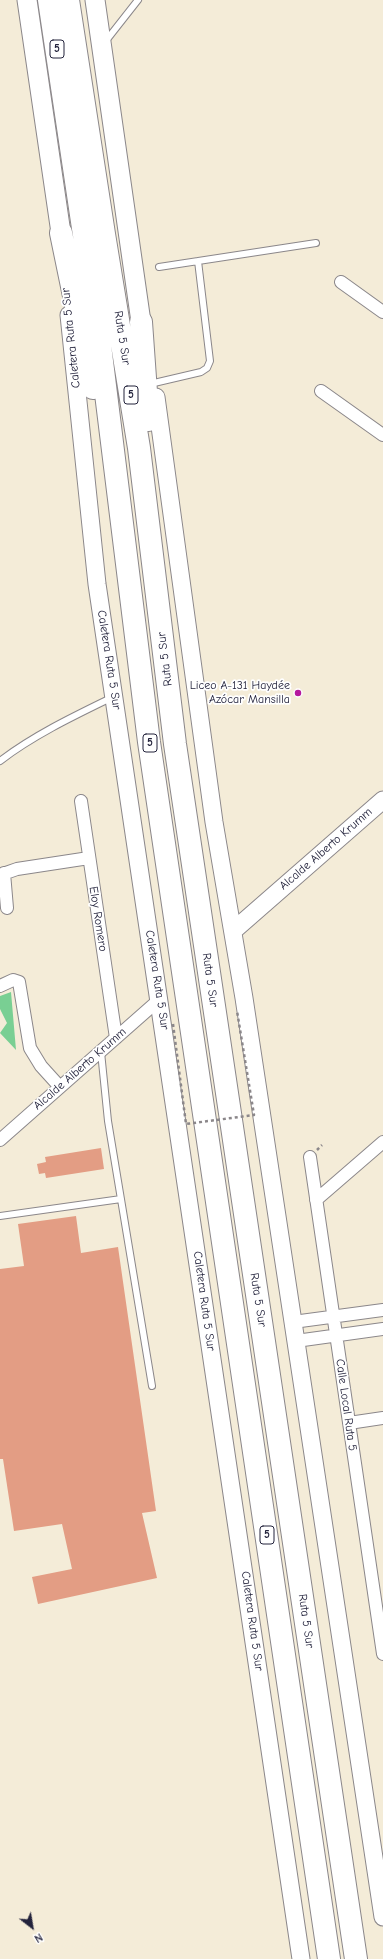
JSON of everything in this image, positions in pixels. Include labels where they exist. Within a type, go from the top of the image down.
[{"type":"highway","name":"Ruta 5 Sur","points":[[49,0],[83,224],[150,749],[329,1959]]},
{"type":"highway","name":"Ruta 5 Sur","points":[[68,0],[139,448],[175,744],[356,1959]]},
{"type":"highway","points":[[60,233],[83,349],[118,495]]},
{"type":"highway","points":[[141,322],[158,601]]},
{"type":"main road","name":"Caletera Ruta 5 Sur","points":[[27,0],[60,233],[92,541],[301,1959]]},
{"type":"main road","points":[[94,0],[141,322],[154,383],[203,752],[233,931],[381,1886],[383,1917]]},
{"type":"main road","name":"Alcalde Alberto Krumm","points":[[233,931],[383,800]]},
{"type":"street","points":[[341,282],[383,312]]},
{"type":"street","points":[[321,391],[383,435]]},
{"type":"street","name":"Eloy Romero","points":[[80,801],[116,1038]]},
{"type":"street","points":[[7,908],[2,874],[89,858]]},
{"type":"street","points":[[0,986],[13,980],[19,982],[30,1048],[41,1066],[60,1087]]},
{"type":"street","name":"Alcalde Alberto Krumm","points":[[0,1140],[160,999]]},
{"type":"street","points":[[316,1200],[383,1142]]},
{"type":"street","name":"Calle Local Ruta 5","points":[[310,1157],[383,1654]]},
{"type":"street","points":[[293,1322],[383,1310]]},
{"type":"street","points":[[296,1341],[383,1329]]},
{"type":"street","points":[[349,1423],[383,1418]]},
{"type":"lane","points":[[101,47],[138,0]]},
{"type":"lane","points":[[159,267],[316,243]]},
{"type":"lane","points":[[154,383],[201,372],[207,368],[210,361],[198,261]]},
{"type":"lane","points":[[0,761],[69,719],[114,697]]},
{"type":"lane","points":[[101,1051],[108,1121],[152,1386]]},
{"type":"lane","points":[[0,1216],[121,1199]]},
{"type":"path","points":[[173,1024],[186,1124],[254,1115],[237,1011]]},
{"type":"green space","points":[[11,992],[16,1050],[0,1033],[7,1023],[0,1009],[0,996]]},
{"type":"building","points":[[101,1148],[104,1169],[46,1178],[45,1173],[39,1174],[37,1164],[46,1162],[45,1157]]},
{"type":"building","points":[[76,1216],[81,1253],[118,1247],[156,1511],[142,1513],[157,1578],[38,1604],[32,1577],[72,1569],[62,1524],[14,1531],[3,1459],[0,1459],[0,1269],[24,1266],[18,1224]]},
{"type":"place","name":"Liceo A-131 Haydée Azócar Mansilla","points":[[298,693]]}]
